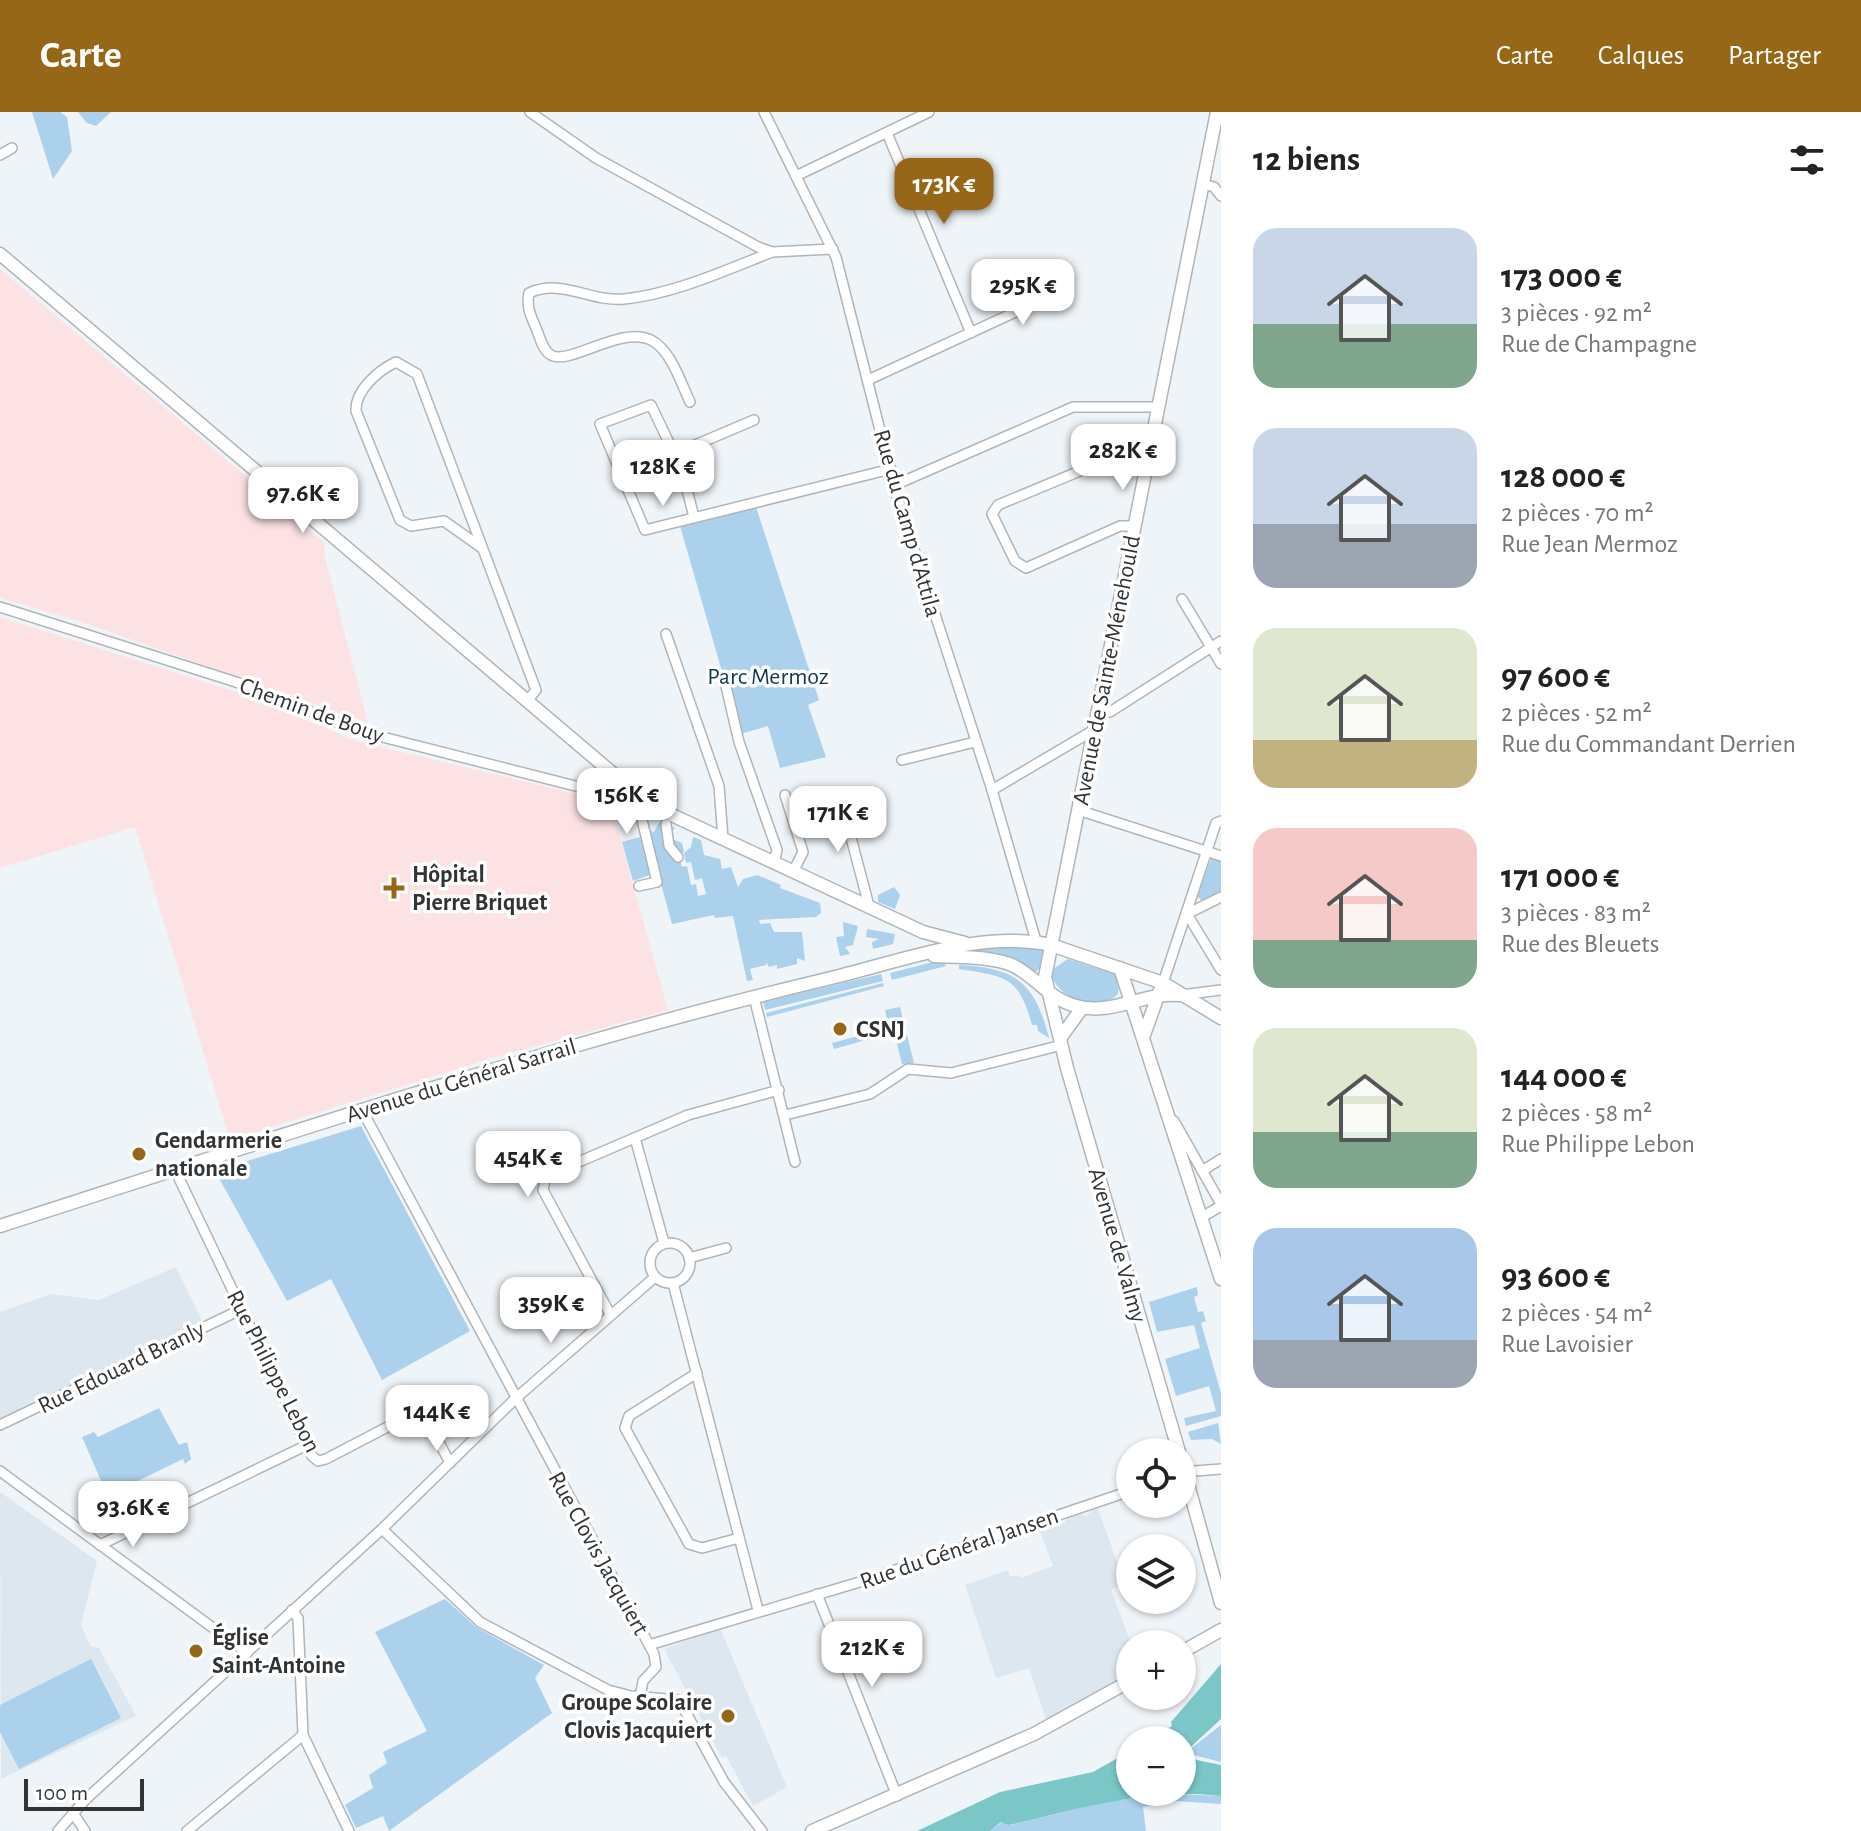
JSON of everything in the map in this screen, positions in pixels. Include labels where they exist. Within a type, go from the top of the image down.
[{"type":"main road","name":"Avenue de Sainte-Ménehould","points":[[1047,993],[1045,977],[1051,945],[1217,112]]},
{"type":"main road","points":[[0,254],[617,777],[633,797],[923,932],[949,951],[1010,965],[1047,993],[1082,1008],[1130,1007],[1161,989]]},
{"type":"main road","points":[[923,932],[968,944],[1036,941],[1051,945],[1120,968],[1221,1018]]},
{"type":"main road","points":[[949,951],[968,944]]},
{"type":"main road","name":"Avenue du Général Sarrail","points":[[0,1226],[362,1110],[625,1031],[949,951]]},
{"type":"main road","points":[[1120,968],[1128,989],[1130,1007],[1144,1035],[1221,1279]]},
{"type":"main road","points":[[1144,1035],[1161,989]]},
{"type":"main road","name":"Avenue de Valmy","points":[[1047,993],[1175,1438]]},
{"type":"main road","points":[[1061,1041],[1082,1008]]},
{"type":"main road","points":[[1196,1515],[1221,1603]]},
{"type":"main road","points":[[1196,1644],[1221,1630]]},
{"type":"main road","points":[[812,1831],[1034,1734],[1116,1689]]},
{"type":"street","points":[[530,112],[596,158],[729,233],[772,252]]},
{"type":"street","name":"Rue du Camp d'Attila","points":[[764,112],[833,249],[895,485],[992,790],[1036,941]]},
{"type":"street","points":[[796,176],[929,112]]},
{"type":"street","points":[[887,133],[971,333]]},
{"type":"street","points":[[0,155],[12,148]]},
{"type":"street","points":[[1203,184],[1214,187],[1221,196]]},
{"type":"street","points":[[690,402],[664,350],[642,337],[605,341],[561,358],[552,356],[544,349],[526,304],[529,293],[555,285],[603,299],[627,299],[666,290],[772,252],[833,249]]},
{"type":"street","points":[[868,380],[1061,291]]},
{"type":"street","points":[[482,548],[444,521],[411,526],[400,520],[356,411],[356,404],[378,370],[396,362],[417,374],[536,690],[527,701]]},
{"type":"street","points":[[694,517],[674,454],[651,405],[600,424],[645,530],[891,469]]},
{"type":"street","points":[[895,485],[1073,407],[1158,407]]},
{"type":"street","points":[[674,454],[754,420]]},
{"type":"street","points":[[1135,526],[1120,526],[1026,568],[1015,561],[992,514],[998,505],[1152,441]]},
{"type":"street","points":[[1182,599],[1217,644],[1221,664]]},
{"type":"street","name":"Chemin de Bouy","points":[[0,607],[236,682],[359,731],[607,794],[633,797]]},
{"type":"street","points":[[666,634],[719,786],[723,839]]},
{"type":"street","points":[[1098,710],[1110,712],[1217,644]]},
{"type":"street","points":[[725,682],[739,742],[777,850],[774,863]]},
{"type":"street","points":[[992,790],[1094,730]]},
{"type":"street","points":[[902,760],[975,742]]},
{"type":"street","points":[[839,792],[869,906]]},
{"type":"street","points":[[785,795],[803,852],[793,872]]},
{"type":"street","points":[[633,797],[657,882],[639,886]]},
{"type":"street","points":[[1078,810],[1221,856]]},
{"type":"street","points":[[1161,989],[1205,851],[1216,823],[1221,821]]},
{"type":"street","points":[[666,824],[669,846],[678,857]]},
{"type":"street","points":[[1187,914],[1221,897]]},
{"type":"street","points":[[1187,914],[1221,970]]},
{"type":"street","points":[[1179,995],[1221,990]]},
{"type":"street","points":[[754,997],[795,1162]]},
{"type":"street","points":[[785,1115],[870,1094],[908,1069],[951,1073],[1061,1041]]},
{"type":"street","points":[[610,1314],[543,1190],[542,1182],[546,1176],[688,1115],[779,1090]]},
{"type":"street","name":"Rue Clovis Jacquiert","points":[[362,1110],[657,1660],[656,1667],[643,1681],[640,1697]]},
{"type":"street","points":[[1168,1111],[1221,1205],[1202,1217]]},
{"type":"street","points":[[635,1138],[664,1243]]},
{"type":"street","points":[[1202,1171],[1221,1159]]},
{"type":"street","name":"Rue Philippe Lebon","points":[[175,1170],[315,1459],[326,1459],[418,1411],[425,1416],[450,1463]]},
{"type":"street","points":[[664,1243],[680,1245],[689,1258],[688,1271],[673,1283]]},
{"type":"street","points":[[655,1277],[650,1257],[664,1243]]},
{"type":"street","points":[[689,1258],[726,1248]]},
{"type":"street","points":[[58,1831],[73,1813],[382,1529],[515,1399],[655,1277]]},
{"type":"street","points":[[655,1277],[673,1283]]},
{"type":"street","points":[[673,1283],[758,1610]]},
{"type":"street","name":"Rue Edouard Branly","points":[[0,1425],[242,1309]]},
{"type":"street","points":[[697,1373],[629,1416],[625,1428],[689,1544],[702,1548],[739,1538]]},
{"type":"street","points":[[100,1545],[307,1445]]},
{"type":"street","points":[[1196,1469],[1221,1469]]},
{"type":"street","points":[[0,1471],[247,1653]]},
{"type":"street","name":"Rue du Général Jansen","points":[[649,1645],[863,1581],[1116,1496]]},
{"type":"street","points":[[382,1529],[480,1622],[608,1690],[640,1697],[679,1700],[724,1782],[762,1831]]},
{"type":"street","points":[[817,1594],[897,1796]]},
{"type":"street","points":[[292,1610],[298,1618],[303,1735],[349,1831]]},
{"type":"street","points":[[187,1831],[303,1735]]},
{"type":"street","points":[[73,1813],[85,1831]]},
{"type":"shaded area","points":[[0,269],[325,543],[324,554],[368,723],[82,622],[0,598]]},
{"type":"shaded area","name":"Hôpital Pierre Briquet","points":[[0,617],[252,697],[356,741],[610,802],[668,1010],[489,1059],[230,1140],[135,827],[0,868]]},
{"type":"shaded area","points":[[176,1267],[202,1321],[0,1419],[0,1312],[51,1294],[99,1300]]},
{"type":"shaded area","points":[[0,1492],[97,1561],[81,1625],[91,1647],[99,1648],[136,1716],[1,1779]]},
{"type":"shaded area","points":[[1097,1506],[1116,1559],[1116,1587],[1111,1589],[1116,1614],[1120,1614],[1126,1630],[1116,1630],[1116,1681],[1046,1719],[1029,1668],[996,1678],[965,1585],[1008,1570],[1010,1577],[1019,1575],[1021,1578],[1053,1566],[1038,1526],[1064,1523],[1068,1516],[1078,1513],[1086,1516]]},
{"type":"shaded area","name":"Groupe Scolaire Clovis Jacquiert","points":[[720,1628],[787,1787],[753,1806],[726,1756],[722,1758],[664,1649]]},
{"type":"shaded area","points":[[1221,1664],[1221,1719],[1196,1742],[1196,1726],[1172,1726],[1171,1722],[1181,1710],[1196,1710],[1196,1693]]},
{"type":"shaded area","points":[[1116,1759],[1116,1801],[1009,1825],[1001,1822],[990,1831],[917,1831],[1000,1792],[1093,1772]]},
{"type":"shaded area","points":[[1196,1760],[1221,1765],[1221,1796],[1196,1794]]},
{"type":"green space","points":[[32,112],[60,112],[67,117],[72,151],[53,179]]},
{"type":"green space","points":[[78,112],[111,112],[96,126],[87,123]]},
{"type":"green space","name":"Parc Mermoz","points":[[756,507],[819,700],[808,705],[826,757],[780,768],[768,726],[740,734],[680,526]]},
{"type":"green space","points":[[660,821],[675,828],[667,837],[682,843],[684,852],[678,854],[682,867],[687,866],[691,885],[696,884],[698,896],[706,894],[702,878],[695,880],[691,862],[686,863],[684,853],[691,847],[693,837],[701,840],[704,855],[720,859],[722,869],[731,867],[738,887],[743,879],[757,875],[781,885],[780,888],[820,903],[821,913],[816,917],[759,920],[760,924],[770,923],[774,932],[802,932],[805,961],[797,958],[797,964],[777,969],[777,965],[769,967],[766,962],[766,965],[750,969],[753,980],[747,981],[733,916],[715,918],[714,915],[672,924],[646,829],[654,832]]},
{"type":"green space","points":[[640,837],[650,875],[633,881],[622,842]]},
{"type":"green space","points":[[1211,859],[1221,862],[1221,892],[1203,902],[1197,896]]},
{"type":"green space","points":[[894,887],[900,895],[895,909],[878,902],[878,895]]},
{"type":"green space","points":[[843,922],[858,926],[853,945],[845,947],[850,954],[840,956],[836,937],[844,936]]},
{"type":"green space","points":[[867,929],[895,934],[893,944],[873,949],[872,942],[879,939],[866,937]]},
{"type":"green space","points":[[1016,945],[1043,949],[1040,968],[1034,973],[959,951]]},
{"type":"green space","points":[[1068,959],[1114,974],[1119,981],[1118,994],[1100,1003],[1071,997],[1051,976],[1053,969]]},
{"type":"green space","points":[[941,960],[946,966],[892,980],[890,973]]},
{"type":"green space","points":[[959,965],[996,970],[1020,982],[1037,1004],[1049,1038],[1038,1031],[1037,1025],[1032,1025],[1022,997],[1009,982],[989,974],[959,969]]},
{"type":"green space","points":[[881,974],[883,981],[765,1010],[763,1002]]},
{"type":"green space","points":[[883,983],[884,986],[767,1017],[766,1013]]},
{"type":"green space","points":[[900,1007],[914,1063],[902,1064],[894,1032],[834,1049],[832,1043],[889,1028],[885,1010]]},
{"type":"green space","points":[[361,1126],[470,1331],[382,1380],[331,1279],[287,1301],[215,1171]]},
{"type":"green space","points":[[1197,1287],[1198,1295],[1194,1297],[1198,1312],[1203,1311],[1206,1321],[1201,1323],[1221,1393],[1221,1416],[1186,1426],[1184,1418],[1216,1411],[1209,1386],[1176,1396],[1165,1359],[1200,1348],[1194,1325],[1157,1332],[1149,1302]]},
{"type":"green space","points":[[159,1408],[179,1445],[187,1442],[191,1459],[185,1464],[183,1459],[117,1491],[119,1497],[110,1501],[82,1437],[94,1432],[98,1437]]},
{"type":"green space","points":[[1218,1423],[1221,1444],[1212,1439],[1190,1438],[1188,1432]]},
{"type":"green space","points":[[445,1599],[476,1627],[544,1665],[535,1678],[552,1713],[389,1831],[383,1816],[356,1828],[345,1805],[373,1788],[369,1775],[387,1763],[383,1752],[427,1731],[375,1632]]},
{"type":"green space","points":[[91,1659],[121,1718],[19,1769],[0,1732],[0,1705]]},
{"type":"green space","points":[[1221,1725],[1221,1762],[1196,1756],[1196,1744]]},
{"type":"green space","points":[[1196,1795],[1221,1796],[1221,1804],[1196,1802]]},
{"type":"green space","points":[[1116,1800],[1116,1806],[1148,1806],[1143,1807],[1146,1831],[990,1831],[1002,1822],[1010,1825]]},
{"type":"place","name":"Hôpital Pierre Briquet","points":[[394,888]]},
{"type":"place","name":"CSNJ","points":[[840,1029]]},
{"type":"place","name":"Gendarmerie nationale","points":[[139,1154]]},
{"type":"place","name":"Église Saint-Antoine","points":[[196,1651]]},
{"type":"place","name":"Groupe Scolaire Clovis Jacquiert","points":[[728,1716]]}]
